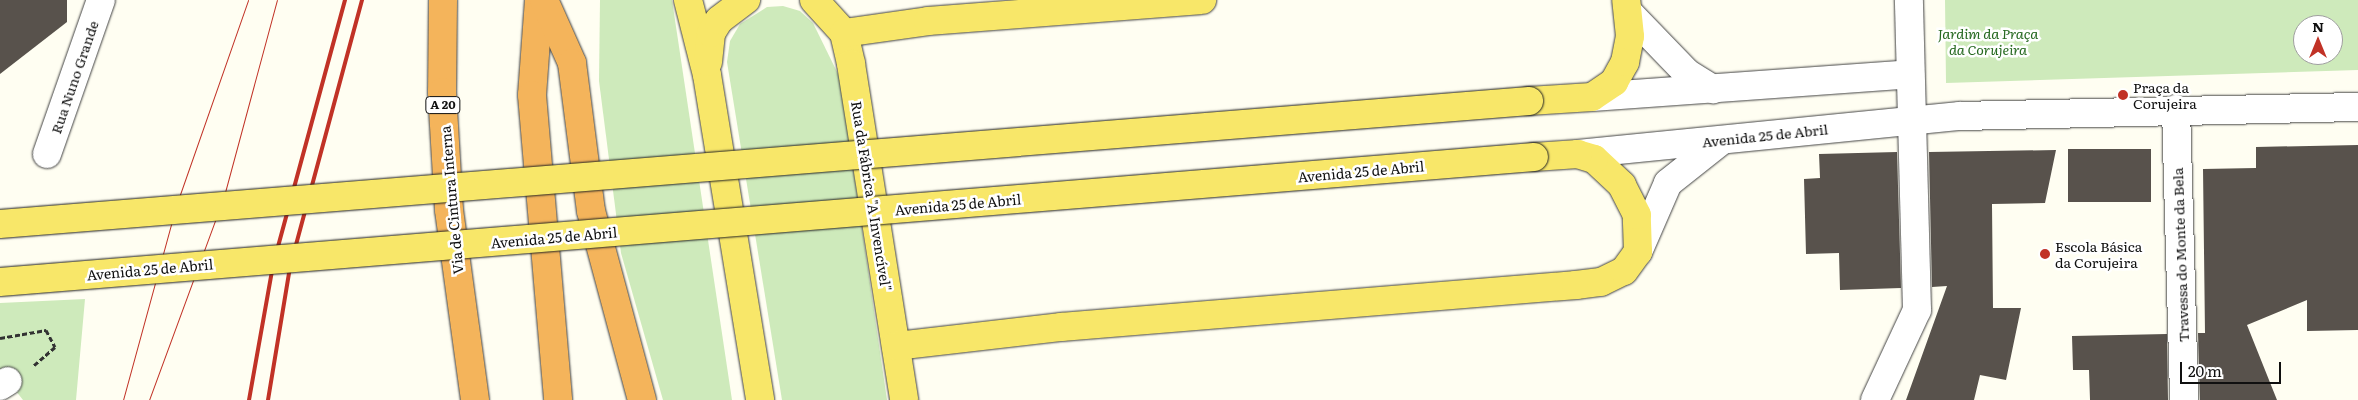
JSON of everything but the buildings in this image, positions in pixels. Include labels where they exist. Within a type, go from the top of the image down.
[{"type":"highway","name":"Via de Cintura Interna","points":[[443,0],[442,92],[450,210],[475,400]]},
{"type":"highway","points":[[539,0],[532,95],[539,206],[558,400]]},
{"type":"highway","points":[[544,0],[572,63],[591,211],[642,400]]},
{"type":"main road","points":[[688,0],[707,75],[760,400]]},
{"type":"main road","points":[[707,75],[711,33],[719,20],[746,0]]},
{"type":"main road","points":[[812,1],[844,33],[928,21],[1202,0]]},
{"type":"main road","points":[[0,224],[1592,97],[1614,82],[1625,62],[1628,7]]},
{"type":"main road","name":"Rua da Fábrica \"A Invencível\"","points":[[844,33],[904,400]]},
{"type":"main road","points":[[896,346],[1061,327],[1576,285],[1613,278],[1638,252],[1637,215],[1628,194],[1607,167],[1578,154]]},
{"type":"main road","name":"Avenida 25 de Abril","points":[[0,282],[1578,154]]},
{"type":"street","name":"Rua Nuno Grande","points":[[47,154],[101,0]]},
{"type":"street","points":[[1875,400],[1917,310],[1915,120],[1910,74],[1909,0]]},
{"type":"street","points":[[1628,7],[1687,73],[1713,89]]},
{"type":"street","points":[[1592,97],[1910,74]]},
{"type":"street","points":[[1915,120],[2176,109],[2358,107]]},
{"type":"street","name":"Travessa do Monte da Bela","points":[[2176,109],[2184,400]]},
{"type":"street","name":"Avenida 25 de Abril","points":[[1578,154],[1915,120]]},
{"type":"street","points":[[1638,252],[1659,213],[1668,183],[1722,140]]},
{"type":"path","points":[[0,338],[46,330],[54,338],[55,347],[46,356],[4,383]]},
{"type":"green space","points":[[600,0],[672,0],[732,400],[663,400],[621,253],[599,81]]},
{"type":"green space","name":"Jardim da Praça da Corujeira","points":[[1945,0],[2358,0],[2358,70],[1946,83]]},
{"type":"green space","points":[[783,6],[800,11],[813,23],[840,78],[887,400],[782,400],[727,62],[730,41],[740,24],[767,7]]},
{"type":"green space","points":[[85,299],[76,400],[23,400],[8,381],[0,384],[0,303]]},
{"type":"tram line","points":[[123,400],[177,203],[248,0]]},
{"type":"tram line","points":[[149,400],[224,196],[277,0]]},
{"type":"railway","points":[[249,400],[273,265],[345,0]]},
{"type":"railway","points":[[268,400],[290,267],[362,0]]},
{"type":"place","name":"Praça da Corujeira","points":[[2123,95]]},
{"type":"place","name":"Escola Básica da Corujeira","points":[[2045,254]]}]
